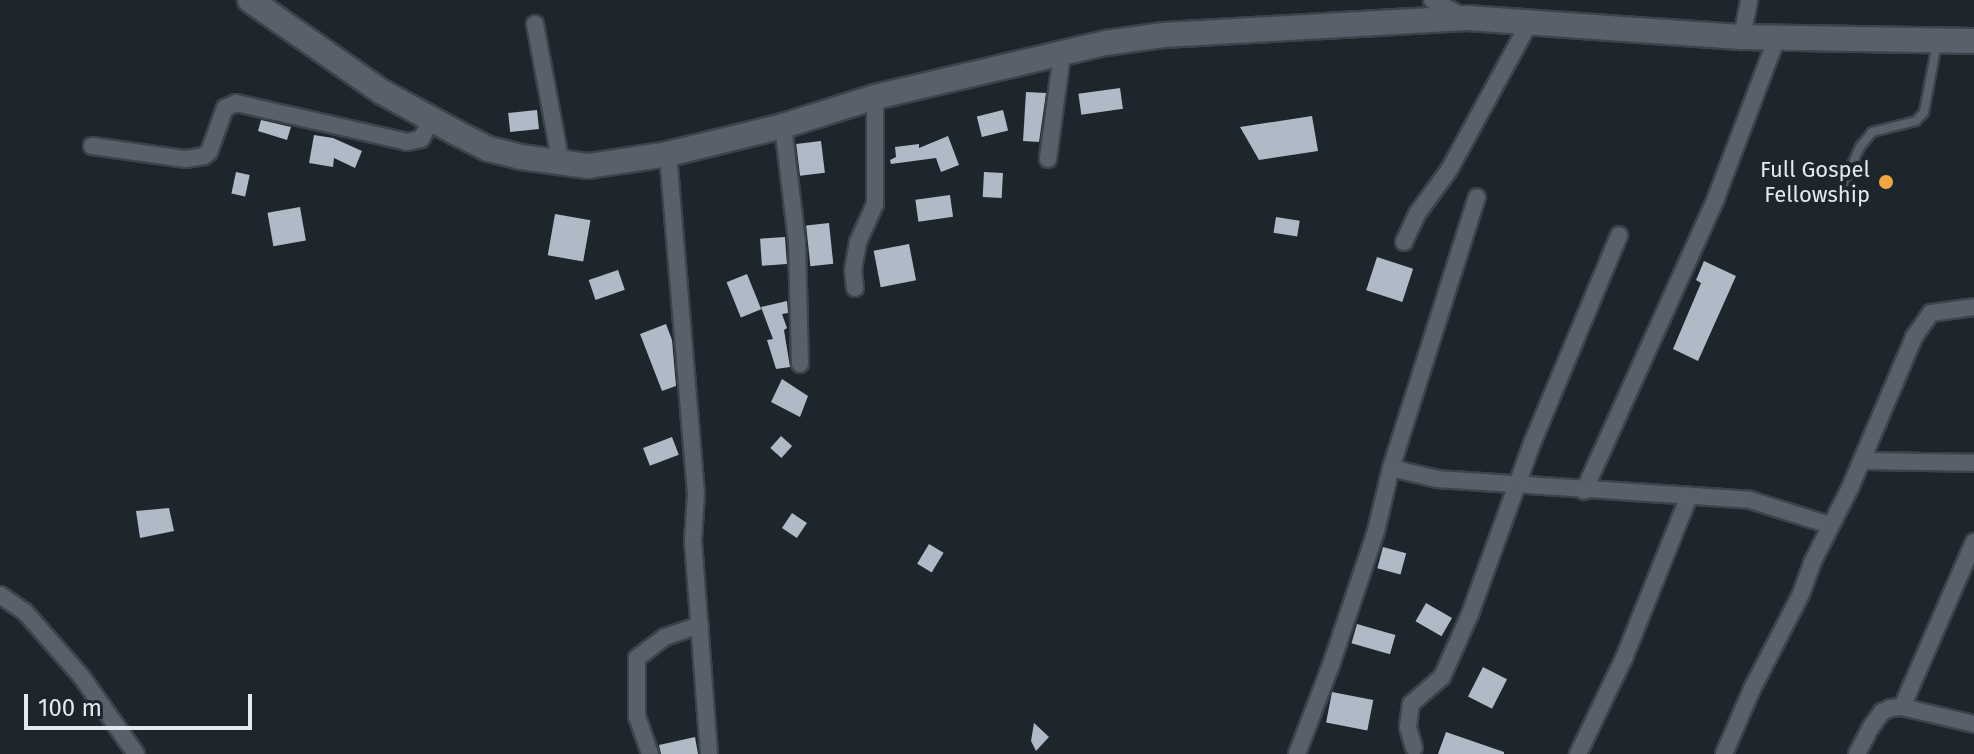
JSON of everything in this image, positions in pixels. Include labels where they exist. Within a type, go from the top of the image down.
[{"type":"street","points":[[250,0],[382,92],[489,149],[561,164],[588,166],[668,154],[783,126],[875,97],[1062,54],[1164,35],[1467,18],[1528,25],[1742,37],[1974,41]]},
{"type":"street","points":[[1432,0],[1467,18]]},
{"type":"street","points":[[1742,37],[1749,0]]},
{"type":"street","points":[[535,24],[561,164]]},
{"type":"street","points":[[1404,242],[1417,214],[1449,170],[1528,25]]},
{"type":"street","points":[[1584,491],[1716,198],[1777,37]]},
{"type":"street","points":[[1048,159],[1062,54]]},
{"type":"street","points":[[855,288],[853,270],[858,242],[875,204],[875,97]]},
{"type":"street","points":[[92,146],[186,159],[204,156],[209,152],[225,108],[236,103],[407,142],[421,139],[432,119]]},
{"type":"street","points":[[783,126],[797,242],[800,364]]},
{"type":"street","points":[[668,154],[696,493],[693,541],[709,754]]},
{"type":"street","points":[[1297,754],[1371,546],[1391,468],[1477,197]]},
{"type":"street","points":[[1414,748],[1408,727],[1411,704],[1442,677],[1470,614],[1516,486],[1619,235]]},
{"type":"street","points":[[1724,754],[1862,461],[1924,321],[1931,313],[1948,308],[1974,307]]},
{"type":"street","points":[[1862,461],[1974,463]]},
{"type":"street","points":[[1391,468],[1437,479],[1750,500],[1830,525]]},
{"type":"street","points":[[1578,754],[1624,658],[1689,496]]},
{"type":"street","points":[[1902,707],[1974,542]]},
{"type":"street","points":[[0,595],[25,612],[81,676],[136,754]]},
{"type":"street","points":[[650,754],[637,717],[637,658],[665,637],[700,625]]},
{"type":"street","points":[[1857,754],[1882,712],[1902,707],[1974,724]]},
{"type":"lane","points":[[1842,187],[1860,147],[1872,132],[1916,121],[1924,112],[1933,82],[1938,39]]},
{"type":"building","points":[[1120,88],[1123,109],[1081,115],[1078,94]]},
{"type":"building","points":[[1026,92],[1046,93],[1039,142],[1023,141]]},
{"type":"building","points":[[537,110],[539,129],[510,132],[508,113]]},
{"type":"building","points":[[1003,110],[1008,130],[982,137],[977,117]]},
{"type":"building","points":[[1312,116],[1318,151],[1259,160],[1240,127]]},
{"type":"building","points":[[261,120],[291,127],[287,140],[258,131]]},
{"type":"building","points":[[314,135],[333,138],[362,151],[355,168],[334,158],[333,167],[309,163]]},
{"type":"building","points":[[948,136],[959,165],[941,172],[936,158],[891,164],[890,160],[896,157],[895,147],[919,144],[919,148]]},
{"type":"building","points":[[821,141],[825,173],[800,176],[796,144]]},
{"type":"building","points":[[236,172],[250,175],[245,196],[231,194]]},
{"type":"building","points":[[984,172],[1003,173],[1002,198],[983,197]]},
{"type":"building","points":[[950,195],[953,217],[918,222],[915,200]]},
{"type":"building","points":[[300,207],[306,240],[273,246],[268,213]]},
{"type":"building","points":[[555,214],[590,220],[583,262],[548,255]]},
{"type":"building","points":[[1276,217],[1300,221],[1297,237],[1273,233]]},
{"type":"building","points":[[829,223],[833,264],[810,266],[806,225]]},
{"type":"building","points":[[785,237],[787,264],[762,266],[760,239]]},
{"type":"building","points":[[909,244],[916,280],[881,287],[874,251]]},
{"type":"building","points":[[1377,257],[1413,269],[1402,302],[1366,290]]},
{"type":"building","points":[[1704,261],[1736,276],[1698,361],[1673,349],[1701,283],[1696,280]]},
{"type":"building","points":[[618,270],[625,290],[596,300],[589,280]]},
{"type":"building","points":[[747,274],[761,309],[741,317],[727,282]]},
{"type":"building","points":[[787,301],[788,313],[782,314],[787,328],[784,330],[790,367],[776,369],[767,340],[773,339],[761,307]]},
{"type":"building","points":[[666,324],[672,340],[676,386],[662,391],[640,334]]},
{"type":"building","points":[[782,379],[808,396],[800,417],[771,402]]},
{"type":"building","points":[[781,436],[792,446],[781,458],[770,448]]},
{"type":"building","points":[[672,437],[679,455],[650,466],[643,448]]},
{"type":"building","points":[[169,508],[174,531],[140,538],[136,511]]},
{"type":"building","points":[[792,513],[807,523],[797,538],[782,528]]},
{"type":"building","points":[[929,544],[944,553],[932,572],[917,564]]},
{"type":"building","points":[[1383,547],[1406,553],[1400,574],[1377,568]]},
{"type":"building","points":[[1426,603],[1452,618],[1441,636],[1416,621]]},
{"type":"building","points":[[1357,624],[1395,635],[1390,654],[1351,643]]},
{"type":"building","points":[[1483,667],[1507,679],[1492,709],[1468,696]]},
{"type":"building","points":[[1332,692],[1373,700],[1367,730],[1326,722]]},
{"type":"building","points":[[1034,723],[1049,737],[1036,751],[1031,741]]},
{"type":"building","points":[[1446,732],[1504,752],[1504,754],[1438,754]]},
{"type":"building","points":[[695,737],[698,754],[661,754],[659,745]]},
{"type":"place","name":"Full Gospel Fellowship","points":[[1886,182]]}]
